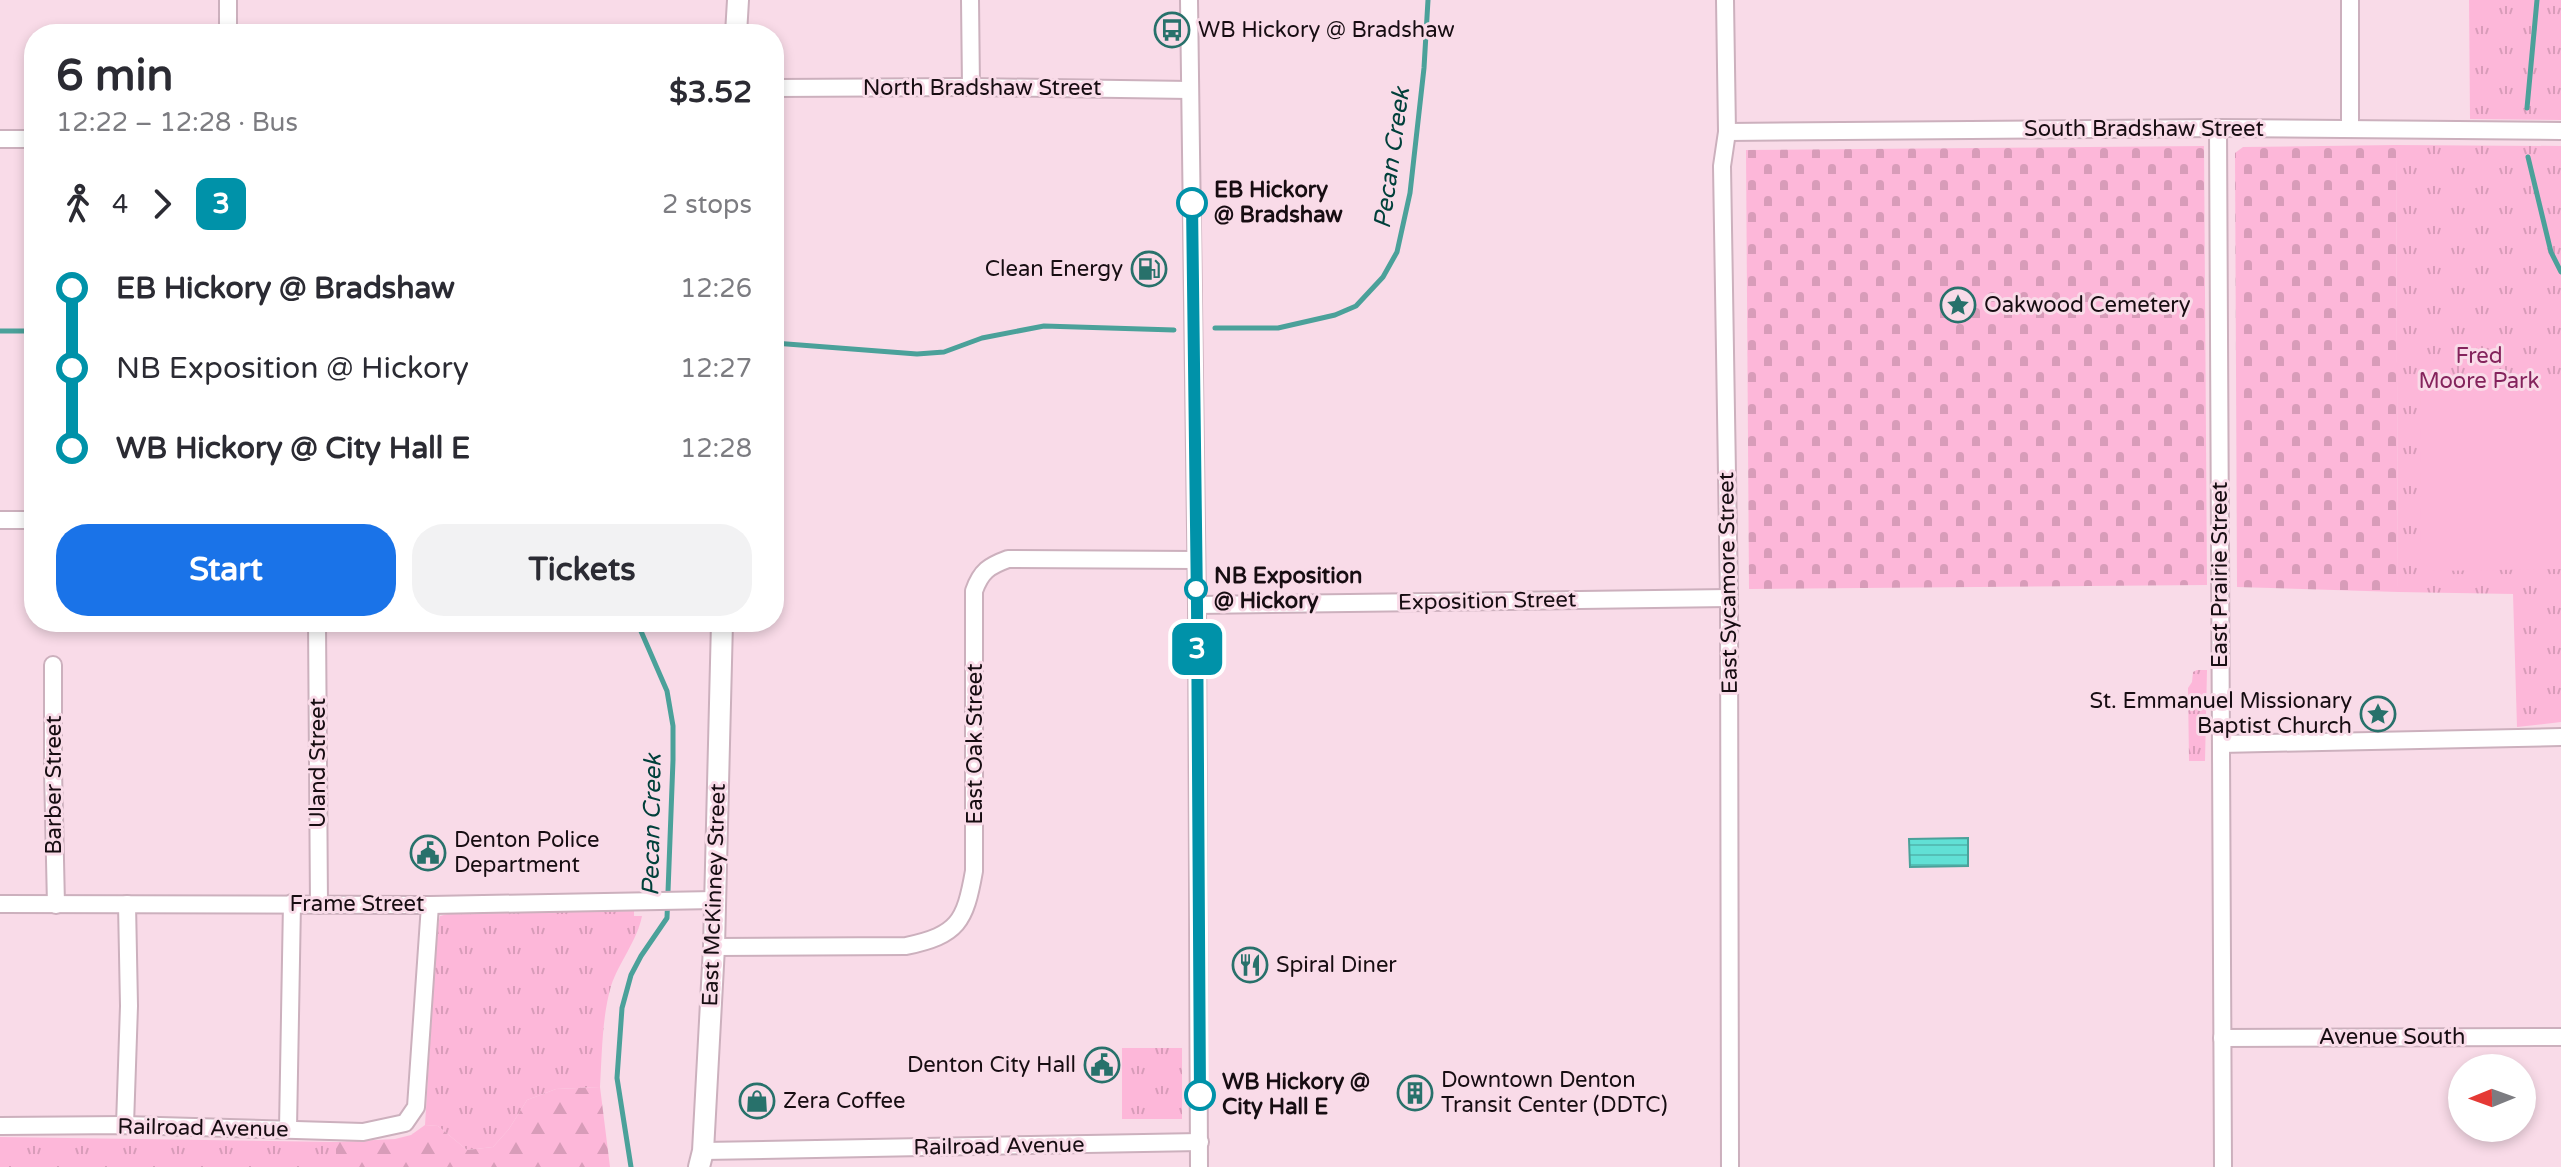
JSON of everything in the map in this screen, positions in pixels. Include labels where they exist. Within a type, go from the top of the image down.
[{"type":"main road","points":[[737,24],[738,0]]},
{"type":"main road","name":"East McKinney Street","points":[[701,1159],[714,947],[722,632]]},
{"type":"street","points":[[228,0],[228,24]]},
{"type":"street","points":[[970,0],[971,87]]},
{"type":"street","points":[[1189,0],[1197,605],[1199,1167]]},
{"type":"street","name":"East Sycamore Street","points":[[1725,0],[1727,132],[1722,166],[1729,598],[1730,1167]]},
{"type":"street","points":[[2350,0],[2350,129]]},
{"type":"street","name":"North Bradshaw Street","points":[[784,88],[1190,90]]},
{"type":"street","name":"South Bradshaw Street","points":[[1727,132],[2218,128],[2555,131]]},
{"type":"street","name":"East Prairie Street","points":[[2218,128],[2223,1167]]},
{"type":"street","points":[[0,139],[24,139]]},
{"type":"street","points":[[0,520],[24,520]]},
{"type":"street","name":"East Oak Street","points":[[714,947],[906,946],[930,941],[954,929],[969,900],[974,871],[974,591],[979,575],[995,563],[1008,559],[1196,560]]},
{"type":"street","name":"Exposition Street","points":[[1197,605],[1729,598]]},
{"type":"street","name":"Uland Street","points":[[317,632],[319,905]]},
{"type":"street","name":"Barber Street","points":[[53,665],[56,905]]},
{"type":"street","points":[[2221,744],[2561,737]]},
{"type":"street","name":"Frame Street","points":[[0,904],[430,905],[715,900]]},
{"type":"street","points":[[288,1129],[292,903]]},
{"type":"street","points":[[125,1125],[129,1006],[127,904]]},
{"type":"street","name":"Railroad Avenue","points":[[0,1126],[125,1125],[363,1132],[405,1123],[416,1107],[430,905]]},
{"type":"street","name":"Avenue South","points":[[2222,1038],[2561,1037]]},
{"type":"street","name":"Railroad Avenue","points":[[701,1159],[1200,1142]]},
{"type":"green space","points":[[2469,0],[2561,0],[2561,120],[2470,119]]},
{"type":"green space","name":"Fred Moore Park","points":[[2396,145],[2561,146],[2561,722],[2517,727],[2513,594],[2398,592]]},
{"type":"green space","name":"Oakwood Cemetery","points":[[2396,145],[2398,592],[2237,587],[2235,153],[2243,147]]},
{"type":"green space","name":"Oakwood Cemetery","points":[[2204,146],[2207,585],[1749,589],[1746,150]]},
{"type":"green space","points":[[2421,378],[2535,383],[2561,391],[2561,569],[2431,571],[2420,559]]},
{"type":"green space","points":[[2207,670],[2205,761],[2189,761],[2188,688],[2193,672]]},
{"type":"green space","points":[[634,911],[634,916],[642,916],[640,925],[614,977],[608,998],[600,1087],[556,1089],[527,1100],[509,1129],[493,1147],[467,1150],[438,1126],[425,1125],[440,916],[451,913]]},
{"type":"green space","points":[[1122,1048],[1182,1048],[1182,1119],[1122,1119]]},
{"type":"green space","points":[[600,1087],[610,1167],[336,1167],[336,1142],[395,1139],[411,1135],[425,1125],[438,1126],[467,1150],[493,1147],[509,1129],[527,1100],[556,1089]]},
{"type":"green space","points":[[0,1137],[336,1142],[336,1167],[0,1167]]},
{"type":"shaded area","points":[[1968,838],[1968,866],[1910,867],[1909,839]]},
{"type":"waterway","name":"Pecan Creek","points":[[1215,328],[1278,328],[1335,315],[1356,306],[1383,277],[1397,252],[1410,193],[1428,0]]},
{"type":"waterway","points":[[2527,108],[2537,0]]},
{"type":"waterway","points":[[2528,157],[2551,252],[2561,272]]},
{"type":"waterway","name":"Pecan Creek","points":[[784,344],[917,354],[944,352],[982,338],[1044,326],[1174,330]]},
{"type":"waterway","points":[[0,331],[24,331]]},
{"type":"waterway","name":"Pecan Creek","points":[[631,1167],[617,1078],[622,1008],[631,975],[667,918],[673,760],[673,726],[667,691],[641,632]]},
{"type":"bus line","name":"3","points":[[1192,203],[1200,1095]]},
{"type":"place","name":"WB Hickory @ Bradshaw","points":[[1172,30]]},
{"type":"place","name":"EB Hickory @ Bradshaw","points":[[1192,203]]},
{"type":"place","name":"Clean Energy","points":[[1149,269]]},
{"type":"place","name":"Oakwood Cemetery","points":[[1958,305]]},
{"type":"place","name":"NB Exposition @ Hickory","points":[[1196,589]]},
{"type":"place","name":"St. Emmanuel Missionary Baptist Church","points":[[2378,714]]},
{"type":"place","name":"Denton Police Department","points":[[428,853]]},
{"type":"place","name":"Spiral Diner","points":[[1250,965]]},
{"type":"place","name":"Denton City Hall","points":[[1102,1065]]},
{"type":"place","name":"Downtown Denton Transit Center (DDTC)","points":[[1415,1093]]},
{"type":"place","name":"WB Hickory @ City Hall E","points":[[1200,1095]]},
{"type":"place","name":"Zera Coffee","points":[[757,1101]]}]
